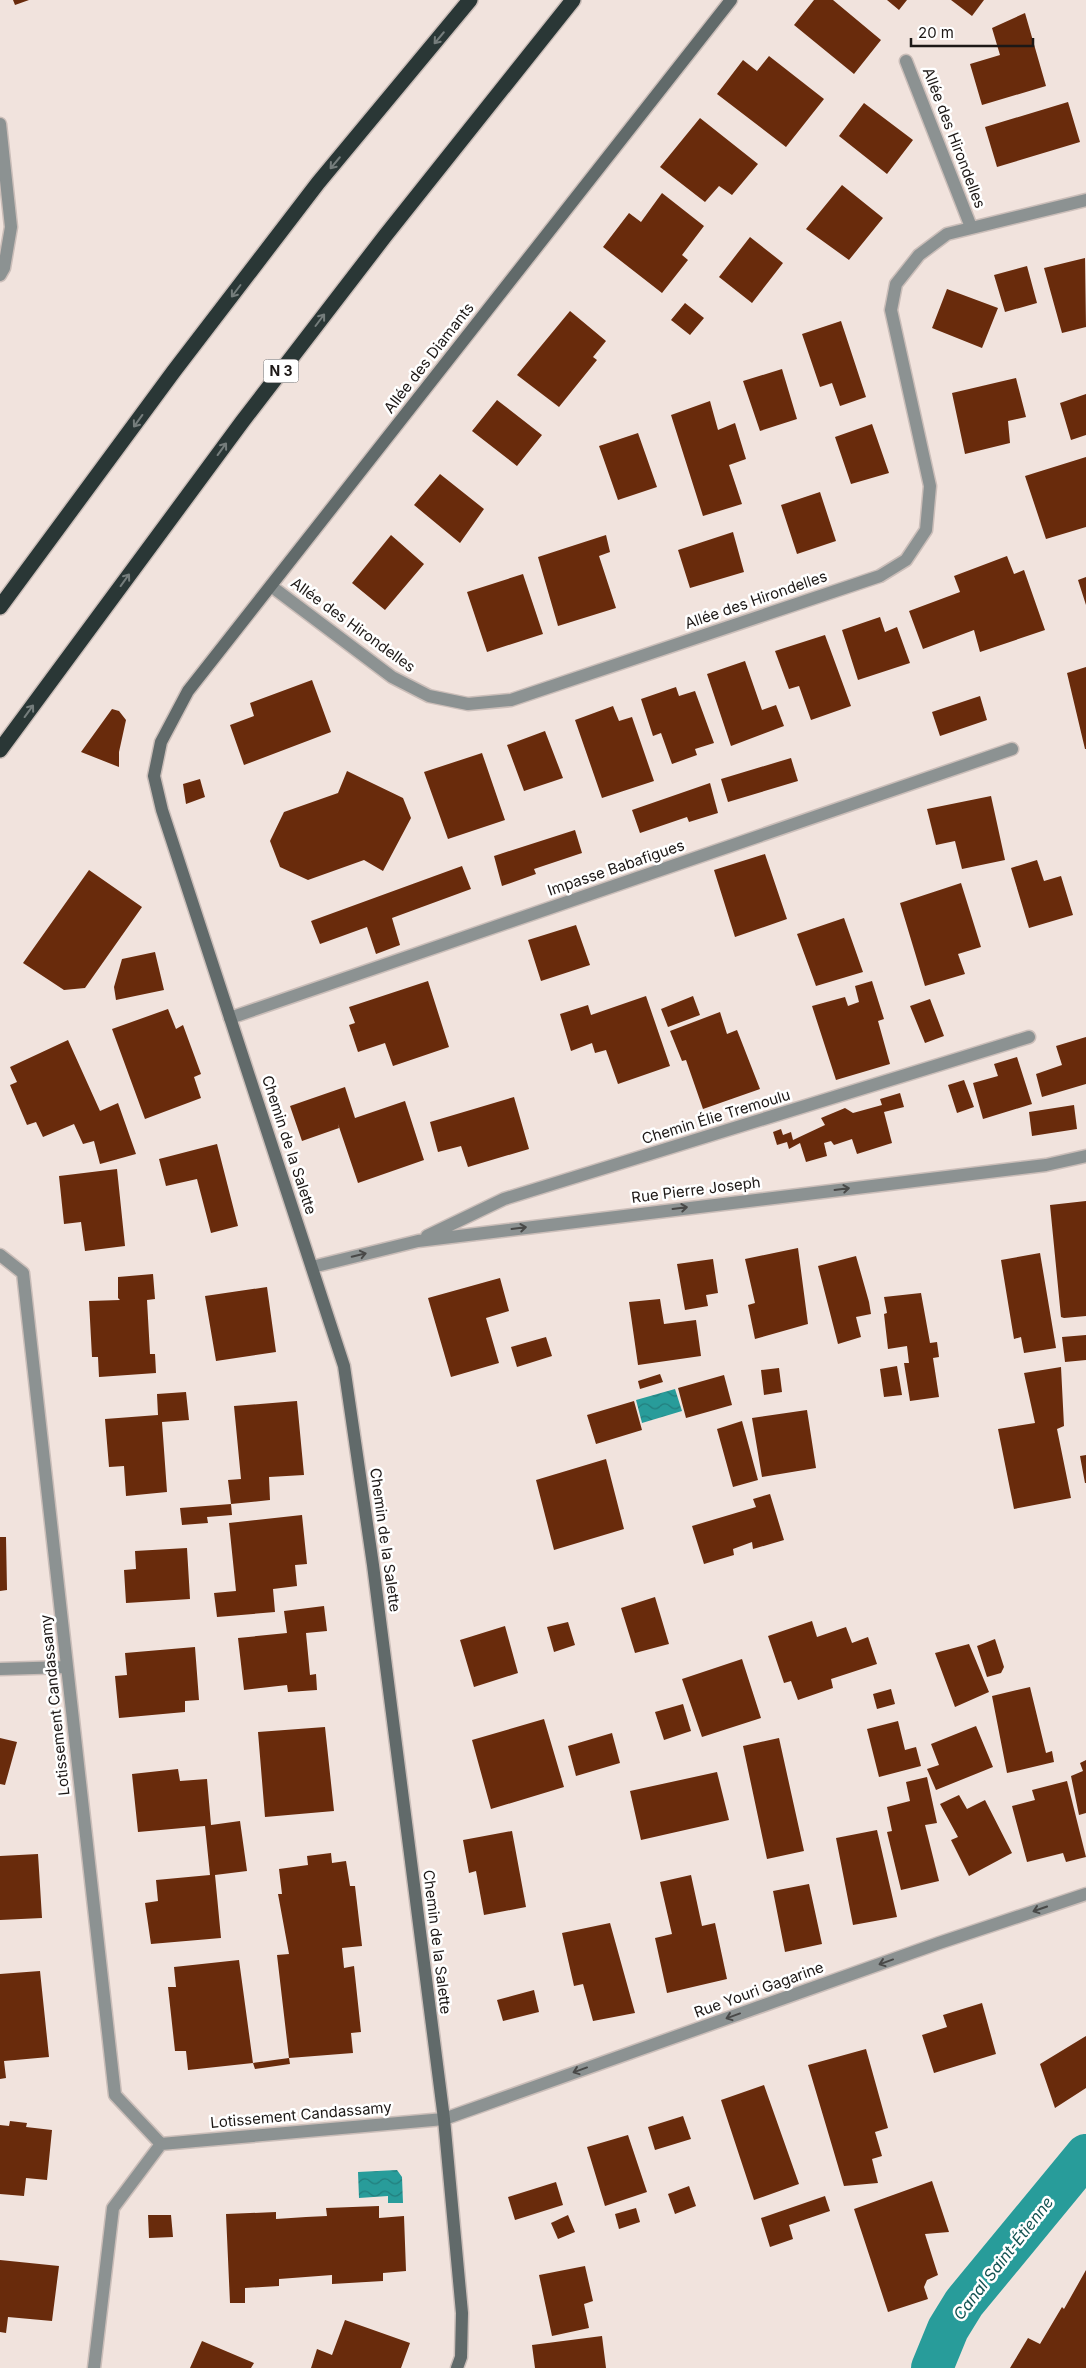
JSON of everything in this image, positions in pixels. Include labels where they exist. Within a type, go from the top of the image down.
[{"type":"highway","points":[[0,607],[174,371],[318,183],[470,0]]},
{"type":"highway","name":"N 3","points":[[0,750],[242,422],[385,236],[573,0]]},
{"type":"street","name":"Allée des Diamants","points":[[162,742],[188,691],[731,0]]},
{"type":"street","name":"Allée des Hirondelles","points":[[906,61],[971,227]]},
{"type":"street","points":[[0,128],[11,227],[2,272]]},
{"type":"street","name":"Allée des Hirondelles","points":[[271,586],[392,677],[429,696],[468,704],[511,700],[880,576],[906,560],[926,530],[930,486],[891,310],[896,284],[919,255],[946,234],[1086,200]]},
{"type":"street","name":"Chemin de la Salette","points":[[162,742],[154,776],[162,810],[344,1366],[373,1565],[444,2119],[462,2313],[460,2357],[457,2368]]},
{"type":"street","name":"Impasse Babafigues","points":[[230,1018],[1012,749]]},
{"type":"street","name":"Chemin Élie Tremoulu","points":[[418,1241],[504,1199],[1029,1037]]},
{"type":"street","name":"Rue Pierre Joseph","points":[[312,1267],[418,1241],[1046,1165],[1086,1156]]},
{"type":"street","name":"Lotissement Candassamy","points":[[0,1254],[23,1273],[115,2095],[160,2144],[444,2119]]},
{"type":"street","points":[[0,1669],[67,1668]]},
{"type":"street","name":"Rue Youri Gagarine","points":[[444,2119],[939,1943],[1086,1894]]},
{"type":"street","points":[[94,2368],[113,2208],[160,2144]]},
{"type":"water","points":[[675,1389],[682,1411],[642,1423],[636,1400]]},
{"type":"water","points":[[397,2170],[402,2177],[403,2203],[388,2203],[388,2196],[359,2198],[358,2172]]},
{"type":"building","points":[[13,0],[29,0],[15,5]]},
{"type":"building","points":[[814,0],[833,0],[881,40],[854,74],[794,25]]},
{"type":"building","points":[[887,0],[907,0],[899,10]]},
{"type":"building","points":[[951,0],[984,0],[972,16]]},
{"type":"building","points":[[1025,13],[1046,86],[982,105],[970,64],[1000,55],[992,28]]},
{"type":"building","points":[[769,56],[824,99],[786,147],[717,94],[743,60],[757,71]]},
{"type":"building","points":[[1068,102],[1080,142],[997,167],[985,127]]},
{"type":"building","points":[[864,103],[913,140],[887,174],[839,136]]},
{"type":"building","points":[[700,118],[758,164],[732,195],[719,186],[705,202],[660,167]]},
{"type":"building","points":[[842,185],[883,218],[849,260],[806,229]]},
{"type":"building","points":[[662,193],[704,226],[682,255],[688,260],[662,293],[603,247],[629,213],[641,222]]},
{"type":"building","points":[[750,237],[783,263],[752,303],[719,277]]},
{"type":"building","points":[[1085,258],[1086,327],[1062,333],[1044,268]]},
{"type":"building","points":[[1027,266],[1037,303],[1005,312],[994,275]]},
{"type":"building","points":[[947,289],[998,308],[982,348],[932,328]]},
{"type":"building","points":[[685,303],[704,318],[690,335],[671,320]]},
{"type":"building","points":[[570,311],[606,341],[593,357],[597,360],[559,407],[517,375]]},
{"type":"building","points":[[841,321],[866,397],[840,406],[832,383],[820,387],[802,334]]},
{"type":"building","points":[[782,369],[797,419],[760,431],[743,381]]},
{"type":"building","points":[[1016,378],[1026,417],[1008,421],[1010,443],[965,454],[952,393]]},
{"type":"building","points":[[1086,394],[1086,435],[1071,440],[1060,403]]},
{"type":"building","points":[[497,400],[542,435],[517,466],[472,431]]},
{"type":"building","points":[[710,401],[718,430],[735,423],[746,459],[729,465],[742,504],[703,516],[671,415]]},
{"type":"building","points":[[872,424],[889,473],[851,484],[835,437]]},
{"type":"building","points":[[638,433],[657,487],[618,500],[599,446]]},
{"type":"building","points":[[1086,457],[1086,527],[1046,539],[1025,476]]},
{"type":"building","points":[[440,474],[484,509],[460,543],[414,505]]},
{"type":"building","points":[[820,492],[836,541],[797,554],[781,505]]},
{"type":"building","points":[[733,532],[744,572],[690,588],[678,550]]},
{"type":"building","points":[[391,535],[424,564],[385,610],[352,583]]},
{"type":"building","points":[[606,535],[610,552],[599,556],[616,608],[558,626],[538,557]]},
{"type":"building","points":[[1007,556],[1014,574],[1024,570],[1045,630],[980,652],[974,630],[923,649],[909,611],[960,592],[954,576]]},
{"type":"building","points":[[523,574],[543,634],[487,652],[467,592]]},
{"type":"building","points":[[1086,577],[1086,605],[1078,580]]},
{"type":"building","points":[[880,617],[885,632],[897,627],[910,663],[858,680],[842,630]]},
{"type":"building","points":[[825,635],[851,706],[811,720],[799,686],[789,689],[775,651]]},
{"type":"building","points":[[745,661],[762,710],[776,705],[784,726],[731,746],[707,674]]},
{"type":"building","points":[[1086,667],[1086,749],[1085,749],[1067,673]]},
{"type":"building","points":[[312,680],[331,732],[244,765],[230,725],[254,716],[250,703]]},
{"type":"building","points":[[676,687],[679,696],[695,691],[714,743],[695,749],[697,755],[672,764],[661,733],[653,736],[641,699]]},
{"type":"building","points":[[980,696],[987,720],[940,736],[932,712]]},
{"type":"building","points":[[613,706],[619,721],[632,717],[654,781],[602,798],[575,720]]},
{"type":"building","points":[[112,709],[119,711],[126,720],[119,752],[119,767],[81,752]]},
{"type":"building","points":[[545,731],[563,778],[524,791],[507,745]]},
{"type":"building","points":[[482,753],[505,820],[448,839],[424,772]]},
{"type":"building","points":[[791,758],[798,781],[728,802],[721,779]]},
{"type":"building","points":[[347,771],[403,798],[411,818],[383,871],[364,860],[308,880],[280,867],[270,841],[284,812],[338,793]]},
{"type":"building","points":[[200,779],[205,797],[186,804],[183,784]]},
{"type":"building","points":[[710,783],[718,813],[689,822],[687,817],[640,833],[632,810]]},
{"type":"building","points":[[991,796],[1005,860],[962,869],[955,841],[936,845],[927,809]]},
{"type":"building","points":[[575,830],[582,853],[534,869],[536,874],[502,886],[494,856]]},
{"type":"building","points":[[765,854],[787,919],[735,937],[714,870]]},
{"type":"building","points":[[1037,860],[1044,881],[1061,876],[1073,915],[1029,928],[1011,868]]},
{"type":"building","points":[[462,866],[471,889],[392,918],[400,945],[376,954],[367,927],[320,944],[311,921]]},
{"type":"building","points":[[89,870],[142,907],[85,988],[64,990],[23,963]]},
{"type":"building","points":[[961,883],[981,947],[958,954],[965,974],[925,986],[900,903]]},
{"type":"building","points":[[844,918],[863,972],[816,986],[797,934]]},
{"type":"building","points":[[576,925],[590,965],[541,981],[528,940]]},
{"type":"building","points":[[155,952],[164,990],[116,1000],[114,987],[122,959]]},
{"type":"building","points":[[428,981],[449,1047],[393,1066],[385,1043],[358,1052],[349,1025],[355,1023],[349,1007]]},
{"type":"building","points":[[872,981],[884,1019],[878,1021],[890,1064],[836,1080],[812,1006],[845,997],[848,1006],[859,1002],[855,986]]},
{"type":"building","points":[[646,996],[670,1066],[618,1084],[606,1050],[595,1053],[592,1043],[571,1051],[560,1014],[588,1005],[591,1015]]},
{"type":"building","points":[[693,996],[700,1015],[668,1027],[661,1009]]},
{"type":"building","points":[[930,999],[944,1036],[925,1043],[910,1006]]},
{"type":"building","points":[[168,1009],[176,1029],[183,1025],[201,1074],[194,1077],[201,1098],[145,1119],[112,1029]]},
{"type":"building","points":[[720,1012],[727,1034],[737,1030],[760,1089],[703,1109],[686,1060],[682,1061],[670,1031]]},
{"type":"building","points":[[1086,1037],[1086,1084],[1042,1097],[1036,1074],[1062,1065],[1056,1046]]},
{"type":"building","points":[[68,1040],[100,1111],[118,1103],[136,1154],[100,1164],[94,1141],[83,1144],[74,1124],[43,1137],[36,1122],[27,1125],[10,1085],[17,1082],[10,1067]]},
{"type":"building","points":[[1017,1057],[1032,1104],[983,1119],[973,1083],[998,1076],[994,1064]]},
{"type":"building","points":[[964,1080],[974,1107],[957,1113],[948,1085]]},
{"type":"building","points":[[345,1087],[355,1118],[405,1101],[424,1160],[358,1183],[338,1124],[339,1128],[302,1141],[290,1106]]},
{"type":"building","points":[[900,1093],[904,1107],[884,1112],[892,1143],[857,1154],[852,1139],[834,1145],[831,1141],[824,1143],[827,1156],[806,1162],[800,1143],[789,1149],[787,1142],[777,1145],[773,1132],[781,1129],[783,1135],[791,1132],[793,1140],[825,1125],[821,1118],[845,1108],[853,1113],[882,1105],[880,1099]]},
{"type":"building","points":[[514,1097],[529,1149],[468,1167],[461,1146],[438,1152],[430,1122]]},
{"type":"building","points":[[1074,1105],[1077,1129],[1032,1136],[1029,1112]]},
{"type":"building","points":[[217,1144],[238,1226],[211,1233],[197,1179],[166,1186],[159,1159]]},
{"type":"building","points":[[117,1169],[125,1246],[85,1251],[81,1222],[64,1224],[59,1176]]},
{"type":"building","points":[[1086,1201],[1086,1316],[1064,1318],[1061,1317],[1050,1205]]},
{"type":"building","points":[[798,1248],[808,1324],[755,1339],[748,1305],[755,1303],[745,1259]]},
{"type":"building","points":[[1040,1253],[1056,1348],[1024,1353],[1021,1337],[1014,1339],[1001,1260]]},
{"type":"building","points":[[856,1256],[871,1314],[856,1317],[861,1337],[838,1344],[818,1266]]},
{"type":"building","points":[[713,1259],[718,1293],[706,1295],[708,1306],[685,1310],[677,1264]]},
{"type":"building","points":[[153,1274],[155,1299],[147,1300],[150,1354],[155,1354],[156,1373],[99,1377],[98,1357],[92,1357],[89,1301],[120,1300],[118,1298],[118,1277]]},
{"type":"building","points":[[500,1278],[509,1311],[486,1318],[499,1363],[451,1377],[428,1298]]},
{"type":"building","points":[[267,1287],[276,1352],[216,1361],[205,1296]]},
{"type":"building","points":[[921,1293],[930,1343],[937,1342],[939,1357],[933,1358],[939,1397],[910,1401],[904,1363],[909,1363],[907,1346],[888,1349],[884,1314],[887,1313],[884,1297]]},
{"type":"building","points":[[660,1299],[664,1324],[696,1320],[701,1356],[638,1365],[629,1302]]},
{"type":"building","points":[[1086,1335],[1086,1360],[1065,1362],[1062,1337]]},
{"type":"building","points":[[546,1337],[552,1356],[517,1367],[511,1347]]},
{"type":"building","points":[[897,1366],[902,1395],[884,1397],[880,1369]]},
{"type":"building","points":[[1061,1367],[1064,1426],[1057,1429],[1071,1498],[1014,1509],[998,1429],[1035,1423],[1024,1373]]},
{"type":"building","points":[[779,1368],[782,1392],[764,1395],[761,1370]]},
{"type":"building","points":[[660,1374],[663,1382],[640,1389],[638,1381]]},
{"type":"building","points":[[724,1375],[732,1405],[686,1418],[678,1388]]},
{"type":"building","points":[[186,1392],[189,1420],[162,1422],[167,1492],[126,1496],[124,1466],[109,1467],[105,1419],[158,1415],[157,1394]]},
{"type":"building","points":[[297,1401],[304,1475],[269,1477],[270,1500],[231,1504],[228,1480],[241,1479],[234,1406]]},
{"type":"building","points":[[634,1401],[642,1430],[596,1444],[587,1415]]},
{"type":"building","points":[[807,1410],[816,1468],[762,1477],[752,1418]]},
{"type":"building","points":[[742,1421],[758,1480],[733,1487],[717,1429]]},
{"type":"building","points":[[1086,1455],[1086,1483],[1085,1483],[1080,1456]]},
{"type":"building","points":[[606,1459],[624,1529],[554,1550],[536,1480]]},
{"type":"building","points":[[770,1494],[784,1540],[753,1549],[752,1542],[733,1549],[734,1555],[704,1564],[692,1526],[756,1507],[753,1499]]},
{"type":"building","points":[[231,1504],[232,1515],[207,1517],[208,1523],[182,1525],[180,1508]]},
{"type":"building","points":[[302,1515],[307,1564],[295,1565],[297,1586],[273,1589],[275,1612],[217,1617],[214,1593],[236,1591],[229,1523]]},
{"type":"building","points":[[0,1537],[6,1537],[7,1590],[0,1591]]},
{"type":"building","points":[[187,1548],[190,1599],[126,1603],[124,1570],[136,1569],[135,1551]]},
{"type":"building","points":[[655,1597],[669,1644],[635,1653],[621,1608]]},
{"type":"building","points":[[324,1606],[327,1631],[306,1633],[310,1675],[316,1674],[317,1690],[288,1692],[287,1685],[244,1690],[238,1638],[287,1633],[284,1611]]},
{"type":"building","points":[[812,1621],[817,1637],[846,1627],[852,1643],[868,1637],[877,1664],[831,1679],[833,1688],[798,1700],[791,1681],[784,1683],[768,1636]]},
{"type":"building","points":[[568,1622],[575,1645],[554,1652],[547,1627]]},
{"type":"building","points":[[505,1626],[518,1673],[474,1687],[460,1640]]},
{"type":"building","points":[[995,1639],[1004,1667],[1001,1673],[987,1677],[977,1646]]},
{"type":"building","points":[[969,1644],[989,1692],[955,1707],[935,1653]]},
{"type":"building","points":[[195,1647],[199,1700],[185,1701],[185,1712],[119,1718],[115,1676],[127,1675],[125,1653]]},
{"type":"building","points":[[742,1659],[761,1718],[702,1737],[682,1679]]},
{"type":"building","points":[[1030,1687],[1046,1753],[1052,1751],[1054,1762],[1007,1773],[992,1696]]},
{"type":"building","points":[[891,1689],[895,1704],[877,1709],[873,1694]]},
{"type":"building","points":[[683,1704],[691,1731],[664,1740],[655,1712]]},
{"type":"building","points":[[544,1719],[564,1787],[491,1809],[472,1740]]},
{"type":"building","points":[[898,1721],[905,1750],[916,1747],[921,1766],[879,1777],[867,1729]]},
{"type":"building","points":[[976,1726],[993,1767],[936,1790],[927,1769],[939,1765],[931,1744]]},
{"type":"building","points":[[325,1727],[334,1811],[265,1817],[258,1732]]},
{"type":"building","points":[[612,1733],[620,1763],[576,1776],[568,1746]]},
{"type":"building","points":[[0,1738],[17,1742],[5,1785],[0,1784]]},
{"type":"building","points":[[779,1738],[804,1851],[767,1859],[743,1746]]},
{"type":"building","points":[[1086,1760],[1086,1813],[1079,1815],[1071,1776],[1083,1771],[1080,1763]]},
{"type":"building","points":[[178,1769],[180,1781],[207,1779],[211,1825],[240,1821],[247,1871],[215,1875],[221,1938],[151,1944],[145,1903],[158,1901],[156,1880],[210,1875],[205,1826],[138,1832],[132,1774]]},
{"type":"building","points":[[717,1772],[729,1820],[641,1840],[630,1791]]},
{"type":"building","points":[[927,1777],[937,1823],[925,1825],[939,1881],[901,1890],[887,1832],[892,1831],[887,1807],[910,1801],[906,1782]]},
{"type":"building","points":[[1067,1781],[1086,1857],[1066,1862],[1063,1853],[1027,1862],[1012,1806],[1035,1800],[1032,1790]]},
{"type":"building","points":[[959,1795],[967,1809],[985,1800],[1012,1853],[969,1876],[951,1840],[958,1837],[940,1804]]},
{"type":"building","points":[[877,1830],[897,1917],[853,1925],[836,1838]]},
{"type":"building","points":[[512,1831],[526,1907],[484,1915],[476,1871],[469,1873],[463,1840]]},
{"type":"building","points":[[331,1853],[332,1863],[346,1861],[350,1886],[355,1886],[362,1946],[342,1948],[344,1968],[354,1966],[361,2032],[351,2033],[353,2053],[289,2058],[277,1955],[289,1954],[278,1894],[282,1894],[279,1869],[308,1865],[307,1856]]},
{"type":"building","points":[[38,1854],[42,1918],[0,1920],[0,1856]]},
{"type":"building","points":[[691,1875],[702,1926],[715,1923],[727,1979],[667,1993],[655,1938],[672,1934],[660,1882]]},
{"type":"building","points":[[809,1884],[822,1944],[785,1952],[773,1891]]},
{"type":"building","points":[[610,1923],[635,2013],[593,2021],[583,1984],[574,1986],[562,1933]]},
{"type":"building","points":[[239,1960],[253,2063],[188,2070],[186,2051],[175,2051],[168,1987],[176,1987],[174,1967]]},
{"type":"building","points":[[40,1971],[49,2057],[4,2061],[6,2078],[0,2079],[0,1974]]},
{"type":"building","points":[[534,1990],[539,2012],[503,2021],[497,2000]]},
{"type":"building","points":[[982,2003],[996,2054],[934,2073],[922,2035],[947,2027],[943,2015]]},
{"type":"building","points":[[1086,2036],[1086,2088],[1055,2108],[1040,2064]]},
{"type":"building","points":[[866,2049],[888,2128],[875,2132],[882,2156],[872,2159],[878,2183],[844,2186],[808,2065]]},
{"type":"building","points":[[289,2058],[290,2064],[255,2069],[253,2063]]},
{"type":"building","points":[[764,2085],[799,2184],[754,2200],[721,2100]]},
{"type":"building","points":[[683,2116],[691,2139],[655,2150],[648,2127]]},
{"type":"building","points":[[10,2121],[27,2123],[26,2127],[52,2130],[47,2180],[26,2178],[24,2196],[0,2194],[0,2125],[9,2126]]},
{"type":"building","points":[[628,2135],[647,2192],[605,2206],[587,2147]]},
{"type":"building","points":[[932,2181],[949,2232],[925,2234],[938,2275],[927,2280],[924,2287],[928,2299],[888,2312],[854,2209]]},
{"type":"building","points":[[556,2182],[563,2205],[515,2220],[508,2197]]},
{"type":"building","points":[[689,2186],[696,2206],[675,2214],[668,2194]]},
{"type":"building","points":[[825,2196],[830,2211],[789,2225],[793,2239],[770,2247],[761,2218]]},
{"type":"building","points":[[379,2206],[379,2218],[404,2216],[406,2271],[383,2273],[383,2281],[332,2284],[332,2275],[279,2279],[279,2286],[245,2288],[245,2303],[230,2303],[226,2214],[276,2212],[276,2219],[327,2216],[326,2208]]},
{"type":"building","points":[[636,2208],[640,2222],[619,2229],[615,2214]]},
{"type":"building","points":[[148,2215],[171,2215],[173,2237],[149,2238]]},
{"type":"building","points":[[568,2215],[575,2232],[558,2239],[551,2223]]},
{"type":"building","points":[[0,2260],[59,2266],[52,2321],[8,2317],[6,2333],[0,2332]]},
{"type":"building","points":[[585,2266],[593,2301],[584,2304],[589,2328],[552,2336],[539,2275]]},
{"type":"building","points":[[1086,2270],[1086,2368],[1010,2368],[1028,2338],[1040,2344],[1062,2307],[1064,2309]]},
{"type":"building","points":[[345,2320],[410,2343],[401,2368],[311,2368],[317,2349],[332,2355]]},
{"type":"building","points":[[602,2336],[606,2368],[535,2368],[532,2345]]},
{"type":"building","points":[[202,2341],[254,2363],[251,2368],[190,2368]]},
{"type":"waterway","name":"Canal Saint-Étienne","points":[[932,2368],[948,2329],[964,2303],[1086,2155]]}]
